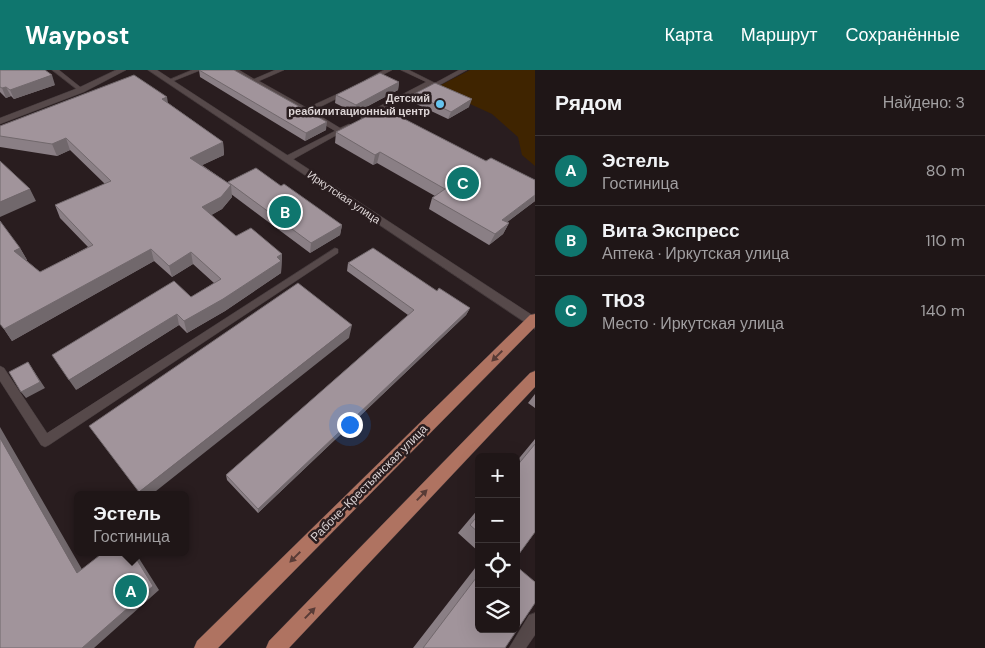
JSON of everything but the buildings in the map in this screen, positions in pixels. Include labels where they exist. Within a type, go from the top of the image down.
[{"type":"main road","name":"Рабоче-Крестьянская улица","points":[[204,648],[534,321]]},
{"type":"main road","points":[[276,648],[535,377]]},
{"type":"street","points":[[0,121],[81,90],[122,70]]},
{"type":"street","name":"Иркутская улица","points":[[152,70],[534,321]]},
{"type":"lane","points":[[55,70],[81,90]]},
{"type":"lane","points":[[169,81],[198,70]]},
{"type":"lane","points":[[234,70],[341,131]]},
{"type":"lane","points":[[254,81],[281,70]]},
{"type":"lane","points":[[365,82],[389,70]]},
{"type":"lane","points":[[404,70],[431,82],[434,86],[464,70]]},
{"type":"lane","points":[[287,159],[431,82]]},
{"type":"lane","points":[[307,111],[356,86]]},
{"type":"lane","points":[[0,371],[45,441],[335,251]]},
{"type":"lane","points":[[517,648],[535,621]]},
{"type":"shaded area","points":[[470,70],[535,70],[535,166],[522,155],[518,137],[492,114],[435,88]]},
{"type":"place","name":"Детский реабилитационный центр","points":[[440,104]]},
{"type":"place","name":"ТЮЗ","points":[[463,183]]},
{"type":"place","name":"Вита Экспресс","points":[[285,212]]},
{"type":"place","name":"Эстель","points":[[131,591]]}]
